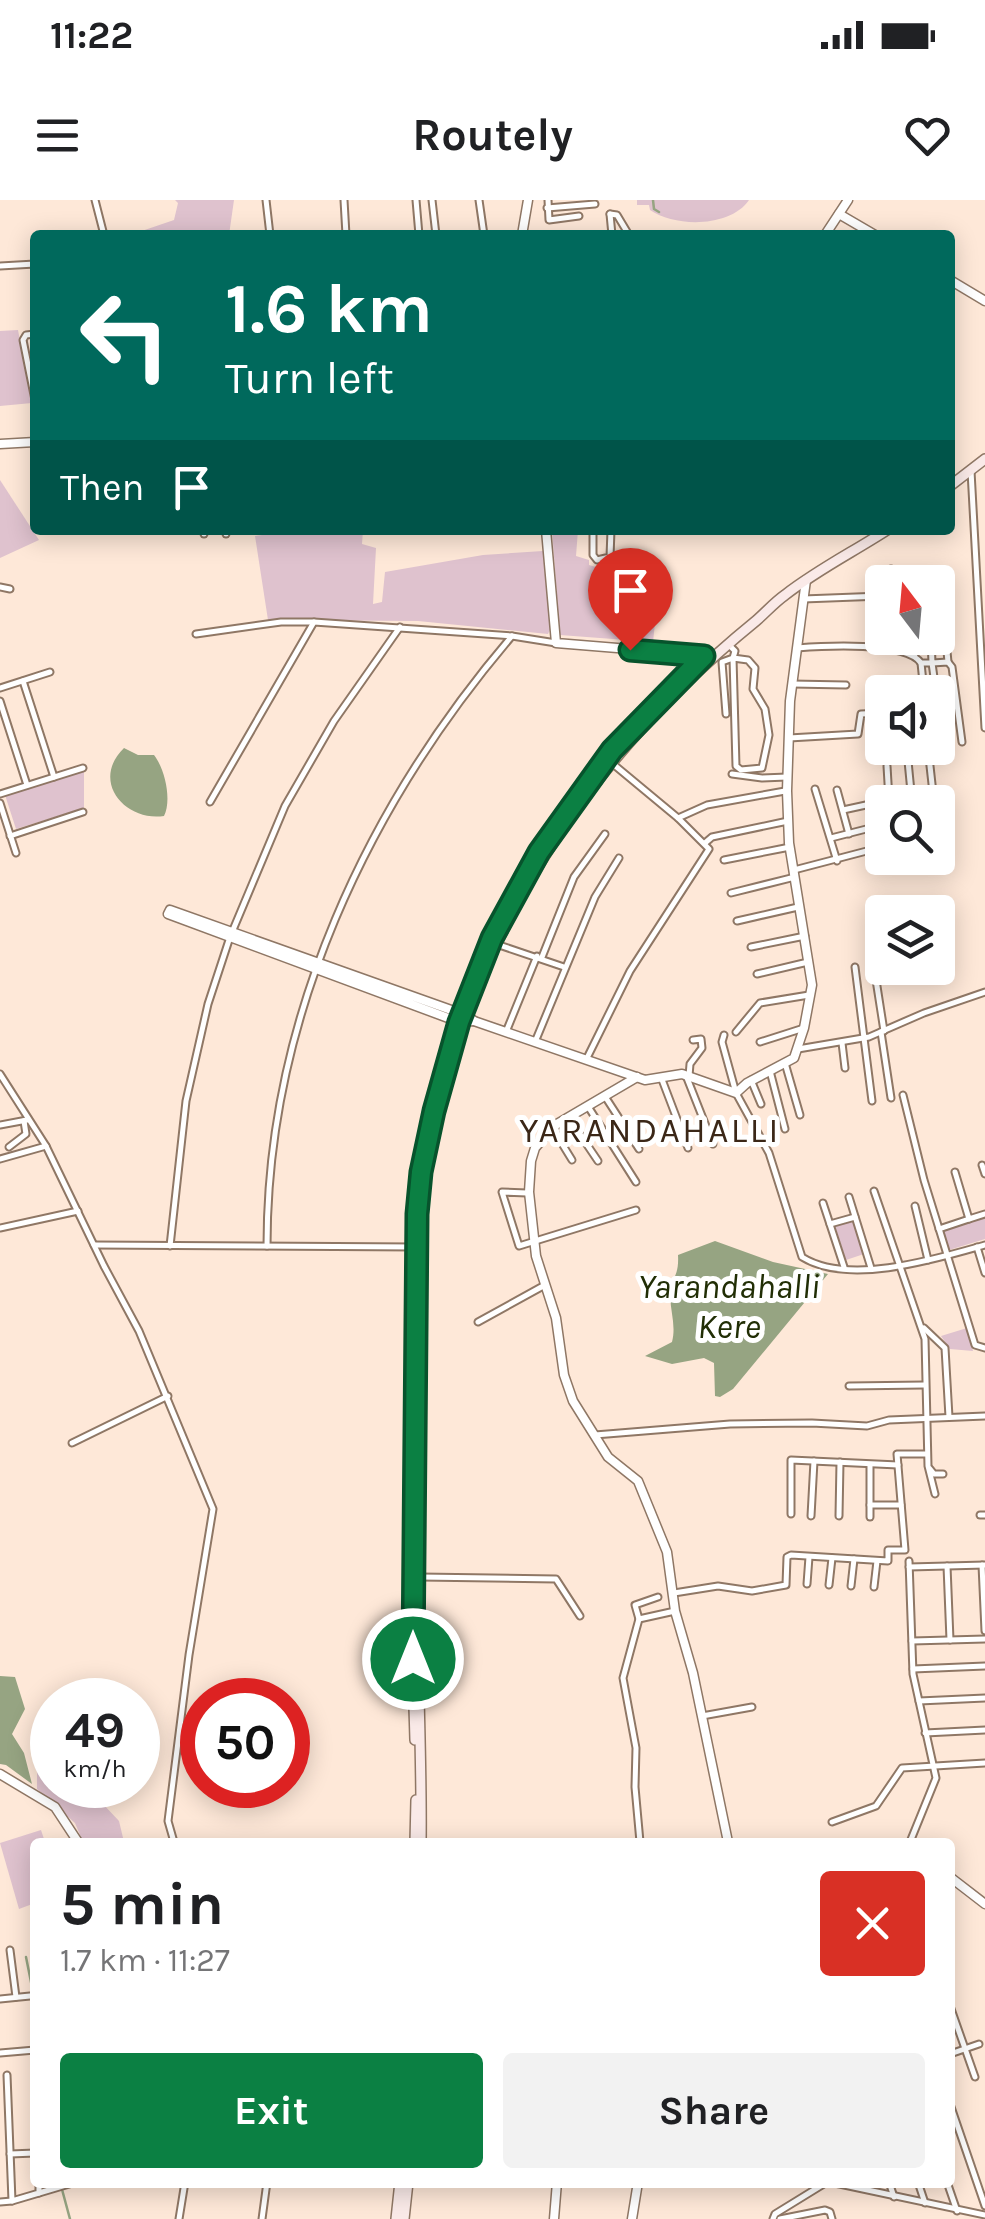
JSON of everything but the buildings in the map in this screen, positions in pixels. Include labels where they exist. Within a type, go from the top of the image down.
[{"type":"main road","points":[[955,482],[985,459]]},
{"type":"main road","points":[[466,1019],[496,944],[544,853],[610,762],[706,658],[779,599],[879,535]]},
{"type":"main road","points":[[418,1838],[412,1625],[418,1248],[421,1172],[434,1111],[492,938],[539,852],[612,750],[706,658],[779,599]]},
{"type":"main road","points":[[418,1248],[418,1838]]},
{"type":"main road","points":[[396,2219],[399,2188]]},
{"type":"main road","points":[[404,2219],[407,2188]]},
{"type":"street","points":[[95,200],[103,230]]},
{"type":"street","points":[[266,200],[269,230]]},
{"type":"street","points":[[344,200],[346,230]]},
{"type":"street","points":[[416,200],[418,230]]},
{"type":"street","points":[[432,200],[436,230]]},
{"type":"street","points":[[480,200],[483,230]]},
{"type":"street","points":[[523,230],[528,200]]},
{"type":"street","points":[[829,230],[848,200]]},
{"type":"street","points":[[579,216],[549,220],[548,204],[595,204]]},
{"type":"street","points":[[417,215],[434,212]]},
{"type":"street","points":[[612,230],[611,213],[626,230]]},
{"type":"street","points":[[839,214],[866,230]]},
{"type":"street","points":[[0,266],[30,264]]},
{"type":"street","points":[[955,283],[985,301]]},
{"type":"street","points":[[30,335],[23,340],[30,362]]},
{"type":"street","points":[[0,444],[30,442]]},
{"type":"street","points":[[970,471],[985,728]]},
{"type":"street","points":[[546,535],[556,644]]},
{"type":"street","points":[[594,535],[592,555],[597,560],[610,557],[612,535]]},
{"type":"street","points":[[736,1093],[794,1058],[810,994],[809,961],[790,847],[787,791],[792,684],[806,580]]},
{"type":"street","points":[[0,587],[10,589]]},
{"type":"street","points":[[803,598],[865,596]]},
{"type":"street","points":[[196,634],[281,622],[314,622],[512,636],[706,658]]},
{"type":"street","points":[[210,802],[314,622]]},
{"type":"street","points":[[170,1246],[186,1101],[208,1004],[231,934],[284,806],[334,722],[400,627]]},
{"type":"street","points":[[267,1246],[267,1192],[276,1128],[288,1062],[317,965],[372,836],[405,780],[473,682],[512,636]]},
{"type":"street","points":[[726,714],[722,662],[733,658],[753,662],[754,689],[765,709],[769,740],[762,768],[741,770],[736,766],[733,658],[735,651],[728,644]]},
{"type":"street","points":[[797,648],[865,649]]},
{"type":"street","points":[[917,655],[922,675]]},
{"type":"street","points":[[932,655],[934,675]]},
{"type":"street","points":[[948,655],[962,742]]},
{"type":"street","points":[[921,663],[948,662]]},
{"type":"street","points":[[0,688],[50,672]]},
{"type":"street","points":[[23,681],[54,777]]},
{"type":"street","points":[[792,684],[846,685]]},
{"type":"street","points":[[0,701],[27,786]]},
{"type":"street","points":[[789,738],[858,734],[865,714]]},
{"type":"street","points":[[587,1058],[630,971],[709,849],[610,762]]},
{"type":"street","points":[[887,766],[888,785]]},
{"type":"street","points":[[0,794],[83,768]]},
{"type":"street","points":[[732,774],[787,777]]},
{"type":"street","points":[[816,789],[837,860]]},
{"type":"street","points":[[837,790],[849,834]]},
{"type":"street","points":[[678,818],[707,805],[787,791]]},
{"type":"street","points":[[0,803],[16,853]]},
{"type":"street","points":[[843,810],[865,806]]},
{"type":"street","points":[[10,836],[83,812]]},
{"type":"street","points":[[705,843],[712,837],[788,821]]},
{"type":"street","points":[[830,838],[865,830]]},
{"type":"street","points":[[506,1032],[574,876],[604,834]]},
{"type":"street","points":[[724,860],[790,847]]},
{"type":"street","points":[[731,893],[865,852]]},
{"type":"street","points":[[535,1042],[596,896],[619,858]]},
{"type":"street","points":[[737,920],[801,906]]},
{"type":"street","points":[[169,912],[637,1078],[687,1076],[736,1093]]},
{"type":"street","points":[[751,947],[805,936]]},
{"type":"street","points":[[496,944],[564,967]]},
{"type":"street","points":[[757,974],[809,961]]},
{"type":"street","points":[[854,966],[872,1101]]},
{"type":"street","points":[[876,985],[891,1098]]},
{"type":"street","points":[[798,1049],[882,1032],[985,992]]},
{"type":"street","points":[[736,1032],[760,1003],[810,994]]},
{"type":"street","points":[[760,1042],[804,1028]]},
{"type":"street","points":[[724,1035],[722,1042],[736,1093],[769,1153],[802,1256],[812,1264],[870,1268],[898,1266],[985,1245]]},
{"type":"street","points":[[694,1040],[701,1039],[702,1048],[690,1064],[687,1076],[713,1144]]},
{"type":"street","points":[[842,1043],[845,1068]]},
{"type":"street","points":[[786,1063],[800,1115]]},
{"type":"street","points":[[770,1071],[785,1128]]},
{"type":"street","points":[[0,1074],[46,1146],[140,1331],[213,1508],[188,1655],[168,1822],[173,1838]]},
{"type":"street","points":[[661,1077],[688,1148]]},
{"type":"street","points":[[637,1078],[552,1129],[535,1148],[529,1195],[535,1242],[556,1318],[564,1375],[591,1435],[608,1457],[638,1481],[667,1552],[674,1610],[702,1716],[727,1838]]},
{"type":"street","points":[[752,1080],[761,1104]]},
{"type":"street","points":[[904,1095],[918,1159],[975,1346],[985,1348]]},
{"type":"street","points":[[606,1098],[638,1149]]},
{"type":"street","points":[[589,1108],[636,1182]]},
{"type":"street","points":[[570,1118],[598,1161]]},
{"type":"street","points":[[0,1125],[27,1120]]},
{"type":"street","points":[[9,1148],[26,1134],[27,1120]]},
{"type":"street","points":[[552,1129],[572,1160]]},
{"type":"street","points":[[0,1160],[46,1146]]},
{"type":"street","points":[[982,1165],[985,1174]]},
{"type":"street","points":[[955,1172],[969,1220]]},
{"type":"street","points":[[529,1195],[517,1190],[502,1192],[516,1243],[525,1246],[636,1210]]},
{"type":"street","points":[[874,1190],[916,1317],[944,1343],[949,1418]]},
{"type":"street","points":[[848,1198],[870,1268]]},
{"type":"street","points":[[823,1203],[844,1268]]},
{"type":"street","points":[[915,1206],[928,1260]]},
{"type":"street","points":[[0,1228],[78,1211]]},
{"type":"street","points":[[939,1228],[985,1214]]},
{"type":"street","points":[[830,1224],[854,1217]]},
{"type":"street","points":[[94,1245],[418,1248]]},
{"type":"street","points":[[976,1247],[985,1273]]},
{"type":"street","points":[[478,1322],[546,1285]]},
{"type":"street","points":[[922,1326],[927,1454],[935,1494]]},
{"type":"street","points":[[850,1386],[924,1384]]},
{"type":"street","points":[[72,1443],[168,1396]]},
{"type":"street","points":[[591,1435],[730,1424],[812,1422],[867,1426],[889,1420],[985,1416]]},
{"type":"street","points":[[674,1594],[718,1586],[752,1591],[786,1585],[787,1557],[888,1562],[888,1550],[905,1550],[897,1454],[927,1454]]},
{"type":"street","points":[[790,1514],[791,1460],[898,1465]]},
{"type":"street","points":[[811,1516],[814,1461]]},
{"type":"street","points":[[838,1516],[840,1462]]},
{"type":"street","points":[[870,1464],[870,1517]]},
{"type":"street","points":[[928,1466],[934,1474],[943,1474]]},
{"type":"street","points":[[870,1506],[901,1505]]},
{"type":"street","points":[[807,1584],[810,1556]]},
{"type":"street","points":[[829,1585],[832,1558]]},
{"type":"street","points":[[851,1586],[854,1559]]},
{"type":"street","points":[[874,1586],[877,1561]]},
{"type":"street","points":[[912,1641],[985,1635],[984,1565],[909,1564],[913,1668],[936,1778],[912,1838]]},
{"type":"street","points":[[947,1566],[950,1640]]},
{"type":"street","points":[[420,1578],[556,1579],[580,1616]]},
{"type":"street","points":[[640,1838],[636,1748],[622,1678],[638,1620],[636,1605],[658,1597]]},
{"type":"street","points":[[638,1620],[674,1610]]},
{"type":"street","points":[[913,1668],[985,1666]]},
{"type":"street","points":[[919,1701],[985,1698]]},
{"type":"street","points":[[702,1716],[752,1707]]},
{"type":"street","points":[[925,1733],[985,1730]]},
{"type":"street","points":[[832,1822],[876,1806],[902,1768],[985,1763]]},
{"type":"street","points":[[0,1774],[55,1808],[76,1838]]},
{"type":"street","points":[[955,1881],[985,1904]]},
{"type":"street","points":[[10,1950],[16,1998]]},
{"type":"street","points":[[0,1999],[30,1996]]},
{"type":"street","points":[[955,2020],[975,2078]]},
{"type":"street","points":[[955,2052],[979,2044]]},
{"type":"street","points":[[0,2053],[30,2050]]},
{"type":"street","points":[[7,2075],[12,2201]]},
{"type":"street","points":[[955,2119],[985,2206]]},
{"type":"street","points":[[10,2154],[30,2153]]},
{"type":"street","points":[[39,2188],[39,2193]]},
{"type":"street","points":[[0,2202],[56,2188]]},
{"type":"street","points":[[179,2219],[183,2188]]},
{"type":"street","points":[[262,2219],[266,2188]]},
{"type":"street","points":[[554,2219],[557,2188]]},
{"type":"street","points":[[632,2219],[637,2188]]},
{"type":"street","points":[[818,2188],[775,2214],[777,2219],[826,2210],[832,2219]]},
{"type":"street","points":[[867,2188],[985,2215]]},
{"type":"street","points":[[891,2188],[894,2197]]},
{"type":"street","points":[[920,2188],[925,2204]]},
{"type":"street","points":[[950,2188],[958,2211]]},
{"type":"shaded area","points":[[175,200],[234,200],[230,230],[145,230],[174,220],[178,203]]},
{"type":"shaded area","points":[[637,200],[749,200],[741,209],[717,220],[688,222],[661,216],[650,210],[649,205],[637,205]]},
{"type":"shaded area","points":[[18,330],[30,403],[0,406],[0,331]]},
{"type":"shaded area","points":[[0,480],[30,526],[30,535],[39,540],[0,558]]},
{"type":"shaded area","points":[[363,535],[362,544],[376,548],[373,604],[382,602],[385,572],[483,555],[543,551],[552,626],[548,634],[418,621],[268,620],[255,536]]},
{"type":"shaded area","points":[[552,535],[578,535],[576,556],[589,560],[589,565],[659,585],[653,642],[560,635]]},
{"type":"shaded area","points":[[84,769],[84,808],[16,829],[5,795]]},
{"type":"shaded area","points":[[985,1217],[985,1239],[949,1250],[943,1230]]},
{"type":"shaded area","points":[[853,1220],[864,1254],[846,1260],[835,1226]]},
{"type":"shaded area","points":[[967,1328],[973,1351],[950,1349],[941,1336]]},
{"type":"shaded area","points":[[58,1808],[107,1808],[119,1821],[123,1838],[81,1838],[75,1823]]},
{"type":"shaded area","points":[[41,1830],[44,1838],[30,1838],[30,1905],[19,1909],[0,1843]]},
{"type":"water","points":[[124,748],[138,755],[154,755],[158,761],[167,793],[164,816],[137,813],[117,797],[110,773]]},
{"type":"water","name":"Yarandahalli Kere","points":[[715,1241],[773,1262],[828,1274],[733,1389],[720,1397],[715,1396],[714,1363],[704,1358],[672,1364],[645,1356],[672,1342],[670,1296],[678,1255]]},
{"type":"water","points":[[0,1676],[15,1677],[25,1709],[12,1734],[24,1753],[30,1783],[0,1764]]},
{"type":"waterway","points":[[653,200],[654,209],[659,212]]},
{"type":"waterway","points":[[26,1957],[30,1977]]},
{"type":"waterway","points":[[62,2188],[70,2219]]},
{"type":"district","name":"YARANDAHALLI","points":[[650,1130]]},
{"type":"route","points":[[413,1659],[415,1248],[421,1172],[434,1111],[460,1018],[492,938],[521,882],[612,750],[704,656],[630,650]]}]
